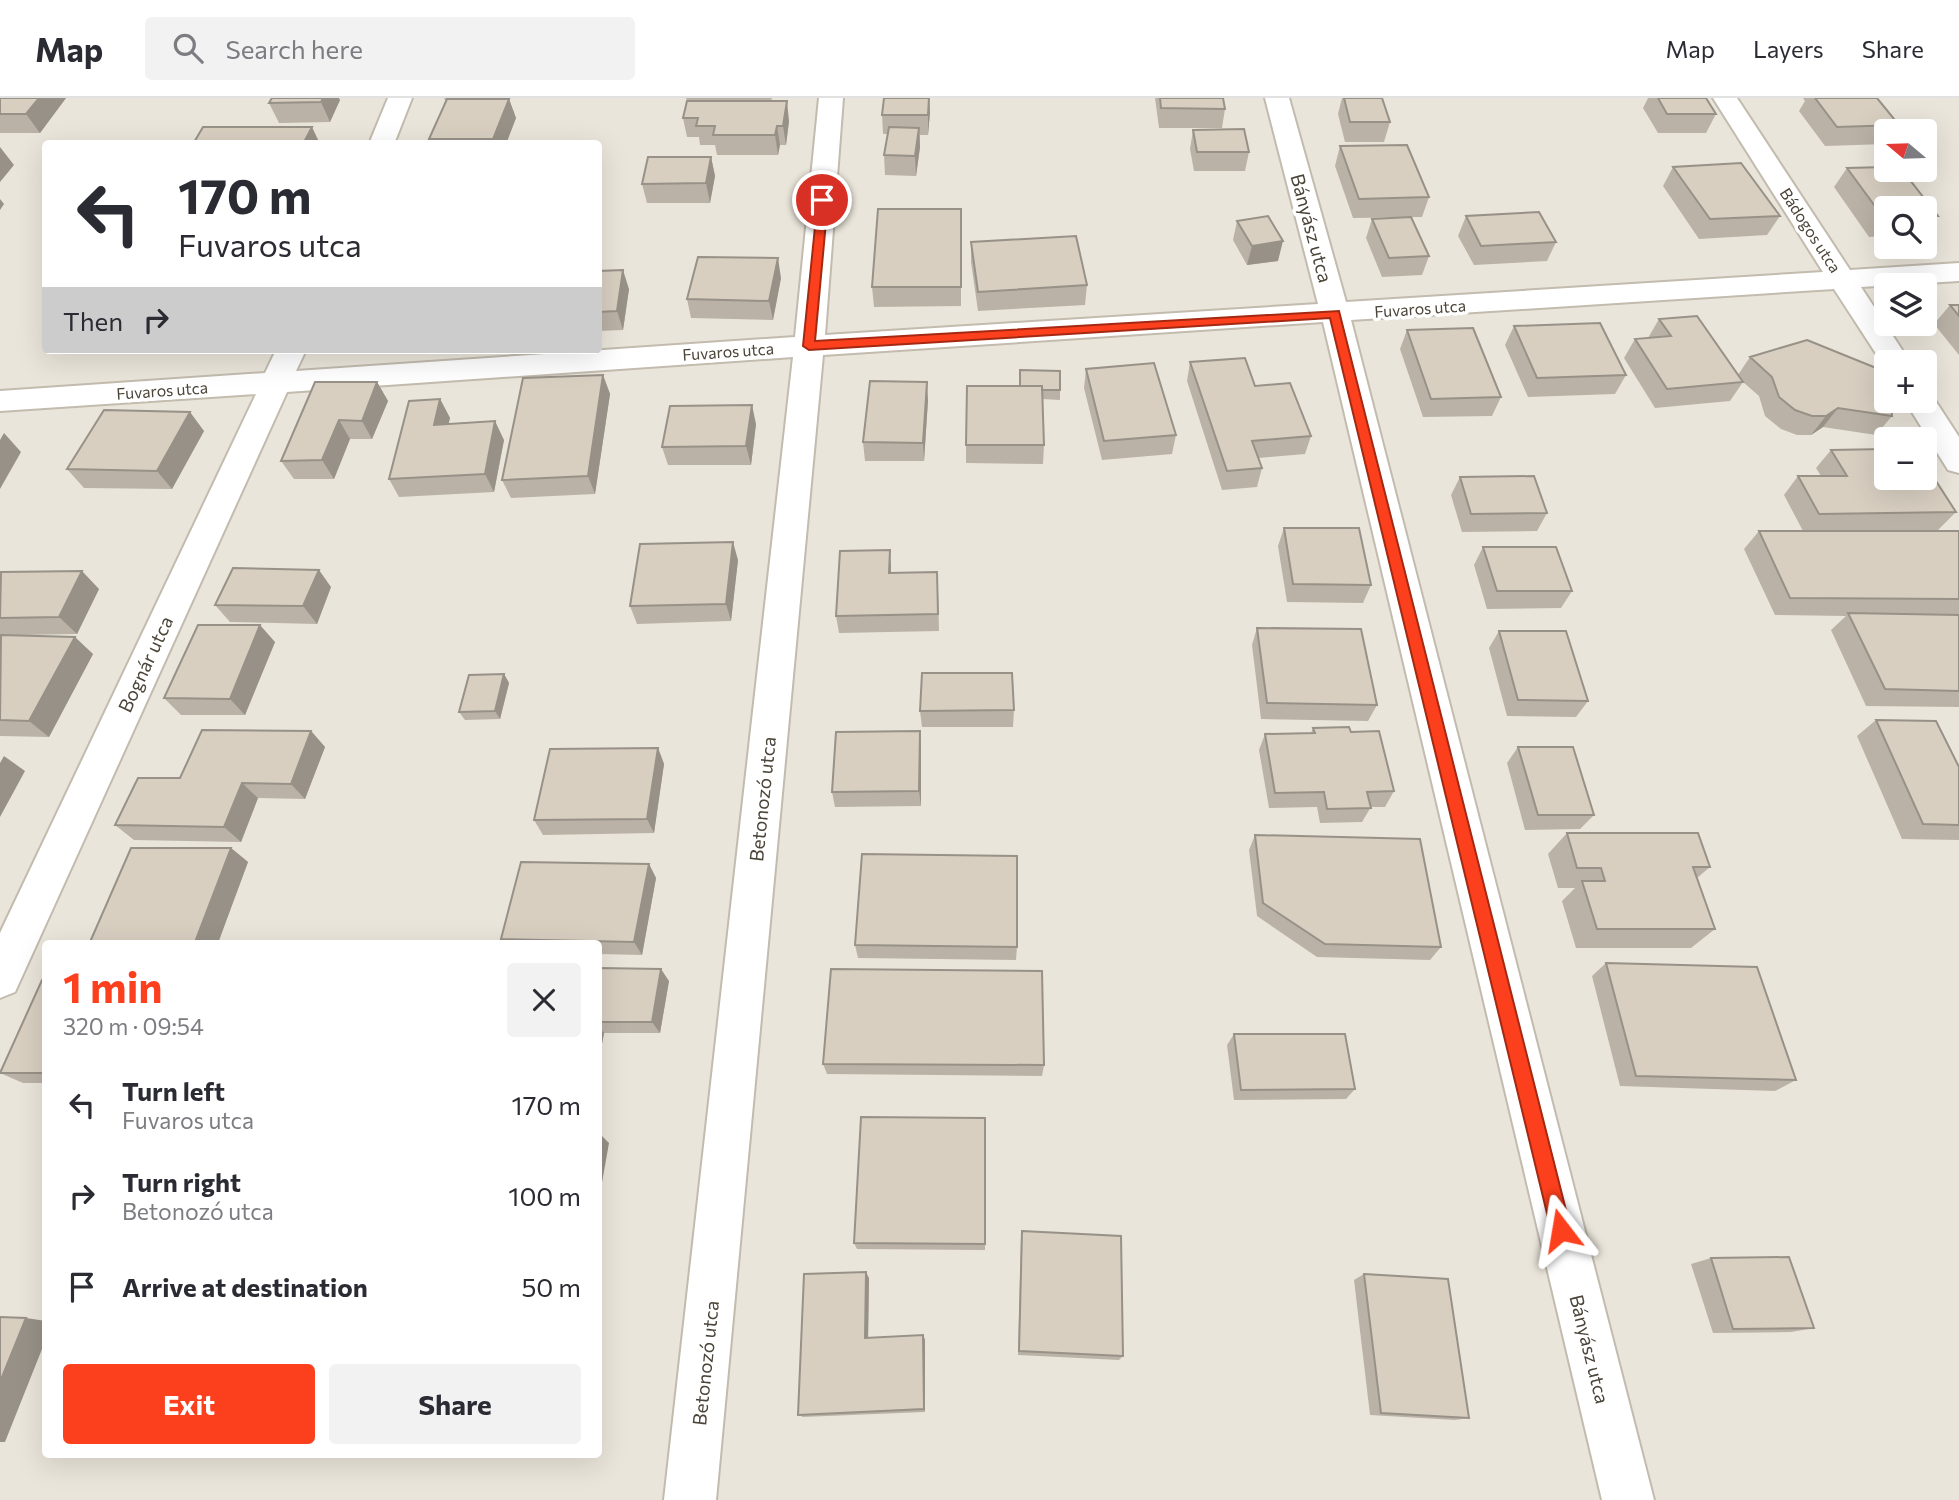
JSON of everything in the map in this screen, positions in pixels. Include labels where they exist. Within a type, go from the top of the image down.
[{"type":"street","points":[[383,140],[400,98]]},
{"type":"street","name":"Betonozó utca","points":[[690,1500],[809,346],[831,98]]},
{"type":"street","name":"Bányász utca","points":[[1277,98],[1335,314],[1628,1500]]},
{"type":"street","name":"Bádogos utca","points":[[1725,98],[1887,350]]},
{"type":"street","name":"Fuvaros utca","points":[[0,401],[1959,272]]},
{"type":"street","name":"Bognár utca","points":[[0,978],[289,354]]},
{"type":"street","points":[[1928,413],[1959,462]]},
{"type":"shaded area","points":[[0,98],[1959,98],[1959,1500],[0,1500]]},
{"type":"building","points":[[0,98],[39,98],[26,114],[0,114]]},
{"type":"building","points":[[272,98],[323,98],[321,102],[269,103]]},
{"type":"building","points":[[884,98],[929,98],[928,115],[882,115]]},
{"type":"building","points":[[1160,98],[1223,98],[1225,109],[1161,108]]},
{"type":"building","points":[[1344,98],[1382,98],[1390,122],[1350,122]]},
{"type":"building","points":[[1658,98],[1706,98],[1716,114],[1667,114]]},
{"type":"building","points":[[1815,98],[1877,98],[1894,119],[1874,119],[1874,126],[1837,127]]},
{"type":"building","points":[[447,99],[509,99],[493,139],[429,139]]},
{"type":"building","points":[[687,101],[787,101],[783,126],[777,126],[775,135],[713,135],[715,126],[696,126],[698,118],[683,118]]},
{"type":"building","points":[[203,127],[312,127],[305,140],[195,140]]},
{"type":"building","points":[[889,127],[919,128],[915,156],[884,155]]},
{"type":"building","points":[[1244,129],[1249,152],[1197,152],[1193,130]]},
{"type":"building","points":[[1407,145],[1429,197],[1359,199],[1340,146]]},
{"type":"building","points":[[648,157],[711,157],[706,183],[642,184]]},
{"type":"building","points":[[1741,163],[1780,216],[1710,219],[1673,167]]},
{"type":"building","points":[[1874,167],[1874,182],[1911,182],[1922,196],[1874,196],[1874,205],[1847,168]]},
{"type":"building","points":[[878,209],[961,209],[961,287],[872,287]]},
{"type":"building","points":[[1539,212],[1556,242],[1481,246],[1466,216]]},
{"type":"building","points":[[1268,216],[1283,241],[1252,246],[1237,221]]},
{"type":"building","points":[[1411,217],[1429,256],[1389,258],[1372,219]]},
{"type":"building","points":[[1076,236],[1087,285],[978,292],[971,242]]},
{"type":"building","points":[[698,257],[778,258],[769,301],[687,299]]},
{"type":"building","points":[[623,270],[617,311],[602,312],[602,271]]},
{"type":"building","points":[[1950,305],[1959,305],[1959,316]]},
{"type":"building","points":[[1697,316],[1743,382],[1667,389],[1635,339],[1671,336],[1659,319]]},
{"type":"building","points":[[1600,323],[1626,375],[1537,378],[1514,326]]},
{"type":"building","points":[[1473,328],[1501,397],[1431,399],[1407,330]]},
{"type":"building","points":[[1807,340],[1874,367],[1874,413],[1892,413],[1892,416],[1838,408],[1826,416],[1812,416],[1795,410],[1779,397],[1772,377],[1750,357]]},
{"type":"building","points":[[1245,358],[1255,386],[1290,383],[1311,436],[1252,441],[1262,468],[1227,471],[1190,362]]},
{"type":"building","points":[[1154,363],[1176,435],[1104,441],[1086,369]]},
{"type":"building","points":[[1020,370],[1060,371],[1060,390],[1042,390],[1042,386],[1020,386]]},
{"type":"building","points":[[603,375],[588,476],[502,480],[523,378]]},
{"type":"building","points":[[870,381],[927,382],[923,443],[863,442]]},
{"type":"building","points":[[315,382],[377,382],[362,421],[339,420],[322,460],[281,461]]},
{"type":"building","points":[[967,386],[1042,386],[1044,445],[966,445]]},
{"type":"building","points":[[440,399],[434,425],[495,421],[485,474],[389,479],[409,401]]},
{"type":"building","points":[[752,405],[746,446],[662,447],[670,406]]},
{"type":"building","points":[[104,410],[190,412],[157,471],[67,469]]},
{"type":"building","points":[[1874,449],[1874,490],[1937,490],[1937,483],[1956,512],[1819,514],[1798,476],[1847,476],[1831,450]]},
{"type":"building","points":[[1534,476],[1547,513],[1471,514],[1460,477]]},
{"type":"building","points":[[1284,528],[1359,528],[1371,585],[1293,584]]},
{"type":"building","points":[[1759,531],[1959,531],[1959,599],[1790,598]]},
{"type":"building","points":[[733,542],[726,604],[630,606],[640,544]]},
{"type":"building","points":[[1483,547],[1556,547],[1572,591],[1497,591]]},
{"type":"building","points":[[890,550],[889,573],[937,572],[938,614],[836,616],[840,551]]},
{"type":"building","points":[[233,568],[319,570],[303,606],[215,605]]},
{"type":"building","points":[[82,571],[59,617],[0,618],[1,572]]},
{"type":"building","points":[[1848,613],[1959,615],[1959,691],[1885,689]]},
{"type":"building","points":[[198,625],[260,625],[230,699],[164,698]]},
{"type":"building","points":[[1257,628],[1361,629],[1377,705],[1267,703]]},
{"type":"building","points":[[1499,631],[1566,631],[1588,701],[1518,700]]},
{"type":"building","points":[[1,635],[75,637],[29,721],[0,720]]},
{"type":"building","points":[[922,673],[1012,673],[1014,710],[920,711]]},
{"type":"building","points":[[504,674],[495,711],[459,712],[469,675]]},
{"type":"building","points":[[1876,720],[1936,721],[1959,767],[1959,825],[1923,824]]},
{"type":"building","points":[[1349,727],[1351,732],[1379,731],[1394,791],[1367,792],[1371,808],[1327,809],[1324,792],[1275,793],[1265,734],[1315,733],[1313,728]]},
{"type":"building","points":[[202,730],[311,731],[291,784],[242,783],[224,827],[115,825],[138,778],[180,778]]},
{"type":"building","points":[[920,731],[919,791],[832,792],[836,732]]},
{"type":"building","points":[[1518,747],[1573,747],[1594,815],[1538,815]]},
{"type":"building","points":[[658,748],[647,819],[534,820],[550,749]]},
{"type":"building","points":[[1567,833],[1698,833],[1710,867],[1693,867],[1715,929],[1597,929],[1582,881],[1605,881],[1601,868],[1577,868]]},
{"type":"building","points":[[1255,835],[1420,839],[1441,947],[1325,944],[1263,903]]},
{"type":"building","points":[[131,848],[231,848],[196,940],[91,940]]},
{"type":"building","points":[[862,854],[1017,856],[1017,947],[855,945]]},
{"type":"building","points":[[521,862],[649,864],[634,942],[501,939]]},
{"type":"building","points":[[1606,963],[1757,967],[1796,1080],[1636,1076]]},
{"type":"building","points":[[602,968],[661,969],[652,1022],[602,1022]]},
{"type":"building","points":[[831,969],[1042,971],[1044,1065],[823,1064]]},
{"type":"building","points":[[42,980],[42,1073],[0,1073]]},
{"type":"building","points":[[1234,1034],[1345,1034],[1355,1089],[1241,1090]]},
{"type":"building","points":[[861,1117],[985,1118],[985,1244],[854,1243]]},
{"type":"building","points":[[1022,1231],[1121,1236],[1123,1356],[1019,1351]]},
{"type":"building","points":[[1789,1257],[1814,1328],[1733,1329],[1711,1258]]},
{"type":"building","points":[[866,1272],[865,1338],[923,1335],[924,1409],[798,1415],[804,1274]]},
{"type":"building","points":[[1364,1274],[1448,1279],[1469,1418],[1381,1413]]},
{"type":"building","points":[[0,1317],[26,1318],[0,1382]]},
{"type":"route","points":[[822,200],[809,346],[1335,314],[1561,1230]]}]
